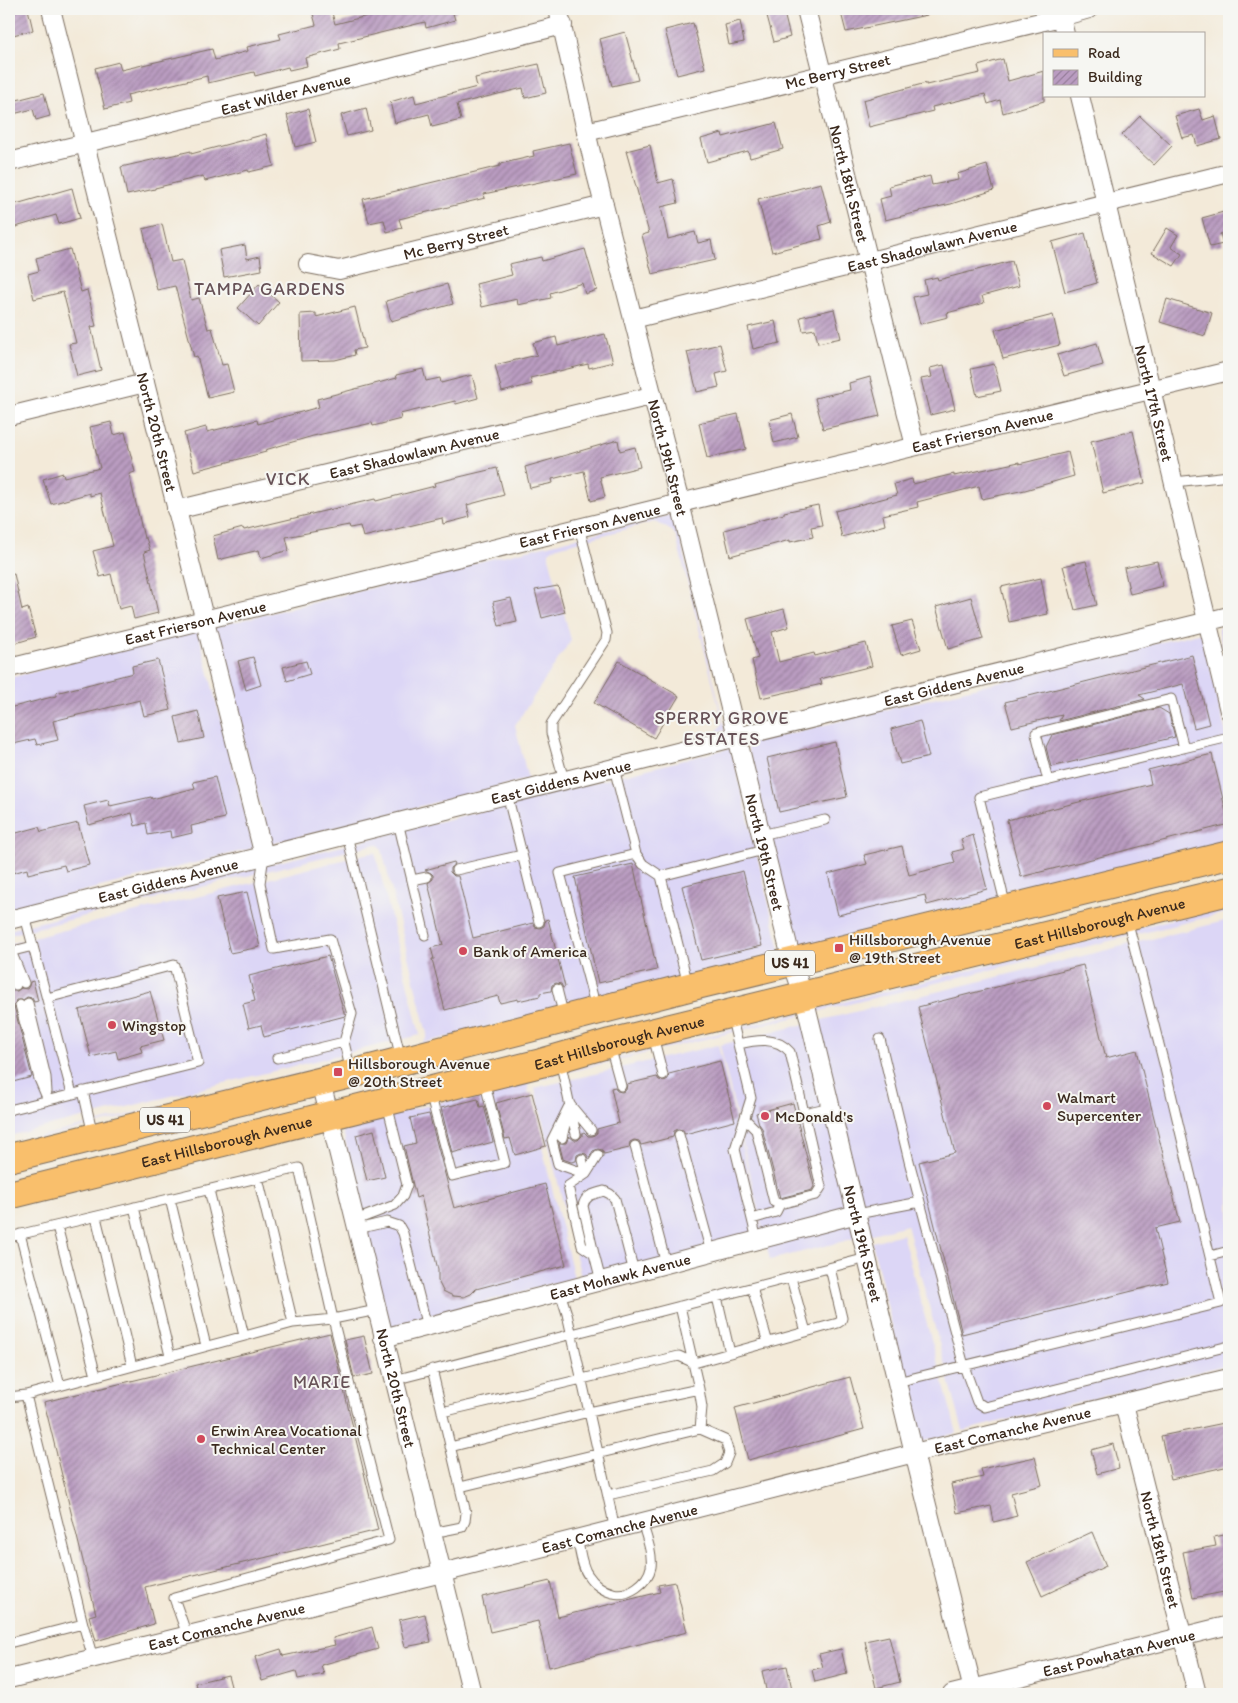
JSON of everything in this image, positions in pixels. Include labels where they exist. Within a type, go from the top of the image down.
[{"type":"main road","name":"US 41","points":[[9,1158],[321,1082],[689,987],[1229,855]]},
{"type":"main road","name":"East Hillsborough Avenue","points":[[9,1195],[386,1102],[610,1043],[1229,891]]},
{"type":"street","name":"North 20th Street","points":[[51,9],[264,856]]},
{"type":"street","name":"North 18th Street","points":[[806,9],[915,446]]},
{"type":"street","name":"Mc Berry Street","points":[[586,132],[822,74],[1062,20],[1089,9]]},
{"type":"street","name":"East Wilder Avenue","points":[[9,162],[86,144],[561,17]]},
{"type":"street","name":"North 19th Street","points":[[561,17],[586,132],[680,503],[792,962],[804,996],[914,1453],[974,1692]]},
{"type":"street","name":"North 17th Street","points":[[1080,98],[1227,693],[1229,712]]},
{"type":"street","name":"East Shadowlawn Avenue","points":[[633,319],[1229,173]]},
{"type":"street","name":"Mc Berry Street","points":[[308,264],[339,270],[604,205]]},
{"type":"street","name":"East Frierson Avenue","points":[[9,668],[579,527],[1229,371]]},
{"type":"street","points":[[9,416],[145,383]]},
{"type":"street","name":"East Shadowlawn Avenue","points":[[176,510],[652,396]]},
{"type":"street","name":"East Giddens Avenue","points":[[17,918],[507,794],[1229,616]]},
{"type":"street","name":"North 20th Street","points":[[321,1082],[472,1694]]},
{"type":"street","name":"East Mohawk Avenue","points":[[384,1338],[857,1214]]},
{"type":"street","name":"East Comanche Avenue","points":[[9,1679],[914,1453],[1229,1378]]},
{"type":"street","name":"North 18th Street","points":[[1124,1404],[1197,1694]]},
{"type":"street","name":"East Powhatan Avenue","points":[[952,1694],[974,1692],[1229,1625]]},
{"type":"lane","points":[[1175,482],[1229,476]]},
{"type":"lane","points":[[564,780],[551,733],[552,724],[606,640],[607,633],[579,527]]},
{"type":"lane","points":[[1048,781],[1036,733],[1171,699],[1184,748]]},
{"type":"lane","points":[[1006,910],[979,797],[1229,737]]},
{"type":"lane","points":[[614,768],[636,854],[643,864],[661,876],[689,987]]},
{"type":"lane","points":[[507,794],[539,922]]},
{"type":"lane","points":[[661,876],[825,820]]},
{"type":"lane","points":[[398,822],[425,935]]},
{"type":"lane","points":[[347,835],[402,1061]]},
{"type":"lane","points":[[456,870],[522,854]]},
{"type":"lane","points":[[596,1012],[560,873],[636,854]]},
{"type":"lane","points":[[264,856],[260,883],[274,948],[330,939],[352,1014],[344,1042],[351,1074]]},
{"type":"lane","points":[[412,880],[427,878]]},
{"type":"lane","points":[[897,1382],[1221,1303],[1126,916]]},
{"type":"lane","points":[[17,918],[33,946],[72,1094]]},
{"type":"lane","points":[[20,984],[10,952],[33,946]]},
{"type":"lane","points":[[9,1110],[198,1063],[174,965],[46,998]]},
{"type":"lane","points":[[557,989],[565,1020]]},
{"type":"lane","points":[[24,1004],[39,1079],[48,1100]]},
{"type":"lane","points":[[730,1014],[751,1098],[735,1149],[757,1240]]},
{"type":"lane","points":[[652,1033],[663,1075]]},
{"type":"lane","points":[[880,1038],[920,1202],[964,1366],[976,1402],[984,1407],[1229,1346]]},
{"type":"lane","points":[[738,1044],[759,1040],[773,1041],[785,1046],[790,1052],[821,1187],[816,1195],[780,1204],[774,1202],[756,1130],[745,1119]]},
{"type":"lane","points":[[277,1058],[344,1042]]},
{"type":"lane","points":[[610,1043],[621,1086]]},
{"type":"lane","points":[[560,1057],[576,1134],[570,1104]]},
{"type":"lane","points":[[429,1091],[452,1176],[505,1163],[484,1077]]},
{"type":"lane","points":[[83,1091],[94,1137]]},
{"type":"lane","points":[[356,1224],[395,1205],[403,1196],[407,1185],[386,1102]]},
{"type":"lane","points":[[570,1104],[552,1140],[558,1164],[586,1174]]},
{"type":"lane","points":[[804,1113],[831,1106]]},
{"type":"lane","points":[[679,1135],[712,1252]]},
{"type":"lane","points":[[636,1146],[666,1264]]},
{"type":"lane","points":[[586,1174],[583,1159],[586,1174]]},
{"type":"lane","points":[[9,1237],[299,1168],[333,1320],[388,1540],[174,1598],[187,1635]]},
{"type":"lane","points":[[586,1174],[568,1186],[582,1246],[594,1254]]},
{"type":"lane","points":[[258,1178],[293,1323]]},
{"type":"lane","points":[[209,1190],[244,1336]]},
{"type":"lane","points":[[601,1281],[583,1206],[584,1200],[590,1195],[604,1191],[615,1199],[634,1272]]},
{"type":"lane","points":[[170,1199],[206,1346]]},
{"type":"lane","points":[[857,1214],[920,1202]]},
{"type":"lane","points":[[752,1219],[776,1212],[780,1204]]},
{"type":"lane","points":[[134,1208],[170,1356]]},
{"type":"lane","points":[[96,1216],[132,1366]]},
{"type":"lane","points":[[356,1224],[388,1222],[400,1226],[427,1327]]},
{"type":"lane","points":[[57,1226],[96,1376]]},
{"type":"lane","points":[[20,1234],[60,1386]]},
{"type":"lane","points":[[1210,1256],[1229,1251]]},
{"type":"lane","points":[[394,1380],[868,1258]]},
{"type":"lane","points":[[442,1412],[679,1356],[694,1363],[841,1321],[842,1318],[830,1268]]},
{"type":"lane","points":[[791,1278],[806,1332]]},
{"type":"lane","points":[[752,1288],[768,1343]]},
{"type":"lane","points":[[560,1292],[572,1334],[614,1529]]},
{"type":"lane","points":[[717,1297],[730,1353]]},
{"type":"lane","points":[[680,1306],[700,1389],[702,1407],[700,1429]]},
{"type":"lane","points":[[9,1397],[26,1395],[293,1323],[333,1320],[377,1310]]},
{"type":"lane","points":[[432,1369],[466,1513],[462,1527],[432,1533]]},
{"type":"lane","points":[[450,1447],[589,1412],[700,1389]]},
{"type":"lane","points":[[26,1395],[83,1624],[94,1658]]},
{"type":"lane","points":[[460,1487],[700,1429],[725,1440],[729,1453],[725,1463],[713,1471],[608,1495]]},
{"type":"lane","points":[[577,1538],[586,1574],[595,1584],[613,1593],[623,1593],[633,1590],[644,1582],[651,1569],[651,1557],[642,1522]]},
{"type":"lane","points":[[9,1643],[83,1624]]},
{"type":"shaded area","points":[[674,514],[725,729],[727,730],[717,732],[722,724],[722,720],[676,536],[672,531],[653,522],[554,548],[549,552],[571,640],[515,725],[528,779],[270,844],[214,627]]},
{"type":"shaded area","points":[[1229,625],[1229,675],[1218,628]]},
{"type":"shaded area","points":[[198,631],[254,848],[9,910],[9,678]]},
{"type":"shaded area","points":[[1202,632],[1229,747],[1229,841],[798,950],[747,744]]},
{"type":"shaded area","points":[[731,748],[781,954],[9,1146],[9,1144],[422,1043],[427,1038],[427,1034],[382,850],[376,844],[9,935],[9,930]]},
{"type":"shaded area","points":[[375,852],[420,1035],[9,1136],[9,944]]},
{"type":"shaded area","points":[[1229,905],[1229,912],[816,1012],[815,1009]]},
{"type":"shaded area","points":[[1229,920],[1229,1364],[963,1431],[907,1225],[770,1260],[720,1045]]},
{"type":"shaded area","points":[[799,1013],[800,1016],[531,1081],[528,1085],[528,1090],[574,1278],[389,1327],[342,1127]]},
{"type":"shaded area","points":[[718,1045],[763,1235],[582,1281],[535,1088]]},
{"type":"shaded area","points":[[902,1234],[957,1433],[920,1442],[872,1242]]},
{"type":"building","points":[[9,9],[28,9],[33,30],[13,35]]},
{"type":"building","points":[[331,9],[335,24],[395,9],[456,9],[456,12],[453,13],[455,20],[426,28],[425,22],[339,43],[340,49],[305,58],[307,66],[289,70],[288,67],[255,76],[254,72],[208,83],[207,76],[127,95],[129,103],[105,109],[95,68],[119,62],[121,70],[212,49],[215,60],[248,51],[247,47],[281,39],[279,34],[316,25],[313,14]]},
{"type":"building","points":[[783,9],[790,37],[774,42],[766,12]]},
{"type":"building","points":[[840,9],[926,9],[927,15],[846,32]]},
{"type":"building","points":[[740,21],[744,42],[729,45],[725,25]]},
{"type":"building","points":[[693,23],[705,68],[677,75],[665,30]]},
{"type":"building","points":[[625,32],[638,80],[612,86],[600,39]]},
{"type":"building","points":[[1003,59],[1008,81],[1043,71],[1044,101],[1003,113],[1000,100],[988,104],[985,94],[932,107],[933,111],[869,127],[863,100],[926,83],[926,85],[980,73],[978,66]]},
{"type":"building","points":[[539,64],[546,93],[525,98],[523,88],[457,104],[461,120],[432,127],[429,114],[395,123],[390,102],[414,95],[416,103],[477,87],[475,78]]},
{"type":"building","points":[[44,93],[50,116],[36,120],[33,109],[9,115],[9,102]]},
{"type":"building","points":[[366,108],[371,130],[347,136],[341,115]]},
{"type":"building","points":[[308,109],[316,142],[295,147],[287,115]]},
{"type":"building","points":[[1199,109],[1203,120],[1215,116],[1221,139],[1197,146],[1194,135],[1182,138],[1175,116]]},
{"type":"building","points":[[1140,116],[1172,146],[1154,165],[1122,135]]},
{"type":"building","points":[[776,123],[783,149],[750,158],[748,151],[707,162],[701,139],[722,133],[723,137]]},
{"type":"building","points":[[266,134],[274,166],[249,172],[248,170],[205,181],[203,176],[127,195],[121,167],[191,151],[191,154]]},
{"type":"building","points":[[569,143],[577,174],[484,194],[485,198],[399,219],[402,228],[387,232],[384,220],[369,223],[363,199],[500,166],[500,164],[534,156],[533,151]]},
{"type":"building","points":[[650,145],[658,183],[673,179],[678,203],[661,207],[668,239],[695,232],[698,243],[711,240],[715,260],[652,274],[642,235],[649,233],[626,151]]},
{"type":"building","points":[[987,165],[994,190],[951,204],[885,220],[880,199],[891,196],[889,186],[930,176],[932,185],[958,180],[957,174]]},
{"type":"building","points":[[821,183],[831,222],[819,226],[822,239],[772,252],[758,199]]},
{"type":"building","points":[[72,188],[80,218],[59,224],[56,215],[9,229],[9,206]]},
{"type":"building","points":[[1227,211],[1229,231],[1220,234],[1223,244],[1210,247],[1202,218]]},
{"type":"building","points":[[162,224],[171,262],[182,260],[191,300],[199,298],[208,329],[212,328],[222,365],[227,364],[234,392],[208,398],[197,356],[194,357],[175,286],[157,290],[143,229]]},
{"type":"building","points":[[1167,228],[1178,235],[1171,247],[1182,254],[1174,266],[1152,253]]},
{"type":"building","points":[[1085,233],[1097,283],[1065,292],[1052,242]]},
{"type":"building","points":[[245,245],[247,259],[260,256],[262,270],[224,277],[219,250]]},
{"type":"building","points":[[70,249],[81,292],[87,290],[96,326],[91,327],[101,370],[77,376],[69,344],[76,343],[63,292],[34,299],[28,274],[39,271],[36,258]]},
{"type":"building","points":[[585,249],[597,290],[585,294],[582,283],[550,293],[551,298],[518,305],[517,299],[482,307],[476,284],[512,275],[509,264],[541,257],[542,261]]},
{"type":"building","points":[[1012,261],[1019,286],[982,296],[984,303],[947,313],[948,317],[920,324],[913,297],[927,294],[924,280],[937,277],[938,280]]},
{"type":"building","points":[[259,284],[279,302],[258,326],[238,308]]},
{"type":"building","points":[[447,284],[453,304],[391,321],[386,301]]},
{"type":"building","points":[[1167,299],[1212,313],[1205,336],[1160,322]]},
{"type":"building","points":[[355,307],[365,348],[354,350],[355,355],[335,360],[301,361],[300,314],[316,313],[316,317]]},
{"type":"building","points":[[834,309],[841,338],[818,343],[815,329],[803,331],[800,317]]},
{"type":"building","points":[[1053,315],[1060,345],[1003,359],[995,330]]},
{"type":"building","points":[[775,321],[780,343],[753,349],[748,327]]},
{"type":"building","points":[[605,334],[613,362],[589,368],[588,364],[530,378],[532,384],[502,392],[495,365],[537,355],[533,343],[556,337],[558,346]]},
{"type":"building","points":[[1097,343],[1103,365],[1064,376],[1057,355]]},
{"type":"building","points":[[720,344],[727,371],[716,374],[719,387],[697,392],[687,352]]},
{"type":"building","points":[[994,364],[1001,391],[977,396],[971,369]]},
{"type":"building","points":[[944,365],[955,409],[930,415],[921,379],[932,377],[930,368]]},
{"type":"building","points":[[423,369],[426,381],[440,378],[441,383],[472,375],[478,398],[456,404],[455,401],[400,414],[401,419],[373,426],[372,423],[313,436],[265,450],[266,452],[194,471],[184,433],[206,427],[207,432],[257,420],[258,424],[319,407],[317,399],[397,378],[396,375]]},
{"type":"building","points":[[870,377],[880,416],[823,429],[815,398],[850,390],[849,383]]},
{"type":"building","points":[[738,414],[746,449],[707,458],[699,423]]},
{"type":"building","points":[[792,414],[798,437],[774,443],[769,420]]},
{"type":"building","points":[[111,422],[114,435],[125,432],[135,472],[129,474],[144,538],[146,538],[150,550],[144,552],[158,613],[134,619],[131,606],[119,609],[111,574],[100,577],[93,551],[113,546],[100,493],[90,496],[90,493],[51,504],[43,479],[63,473],[64,477],[100,468],[90,427]]},
{"type":"building","points":[[1133,431],[1145,483],[1103,493],[1091,441]]},
{"type":"building","points":[[618,440],[620,451],[635,447],[640,467],[600,477],[605,497],[591,501],[584,471],[552,479],[553,483],[530,488],[525,467]]},
{"type":"building","points":[[1068,452],[1074,476],[1025,490],[982,499],[979,486],[917,502],[918,507],[883,515],[885,525],[842,537],[835,511],[897,495],[894,484],[912,479],[913,484],[954,474],[954,476],[1019,462],[1019,464]]},
{"type":"building","points":[[497,468],[504,495],[467,505],[470,517],[443,524],[442,518],[363,537],[360,526],[350,528],[349,525],[286,537],[289,550],[261,558],[259,550],[218,560],[213,536],[375,499],[376,501],[435,486],[434,483]]},
{"type":"building","points":[[818,505],[822,525],[811,527],[813,537],[790,542],[790,540],[730,556],[724,530],[784,514],[784,512]]},
{"type":"building","points":[[1086,561],[1097,605],[1075,610],[1063,566]]},
{"type":"building","points":[[1157,561],[1163,586],[1130,594],[1124,568]]},
{"type":"building","points":[[14,574],[22,610],[28,608],[36,637],[9,645],[9,575]]},
{"type":"building","points":[[1041,578],[1048,614],[1009,622],[1001,587]]},
{"type":"building","points":[[558,586],[565,612],[542,618],[535,590]]},
{"type":"building","points":[[971,597],[983,639],[948,649],[936,607]]},
{"type":"building","points":[[511,598],[517,622],[499,626],[493,602]]},
{"type":"building","points":[[784,609],[789,627],[772,632],[779,662],[814,653],[815,656],[866,643],[872,666],[820,679],[822,684],[761,698],[752,660],[758,658],[747,619]]},
{"type":"building","points":[[912,621],[921,649],[901,655],[892,626]]},
{"type":"building","points":[[1192,655],[1209,724],[1194,728],[1183,684],[1139,695],[1145,699],[1059,721],[1062,715],[1012,727],[1005,702]]},
{"type":"building","points":[[253,657],[261,685],[246,690],[238,661]]},
{"type":"building","points":[[158,660],[171,710],[144,716],[140,700],[53,721],[58,740],[37,745],[35,739],[9,745],[9,708],[56,696],[56,693],[133,673],[132,666]]},
{"type":"building","points":[[306,661],[310,674],[287,681],[283,667]]},
{"type":"building","points":[[619,661],[679,696],[654,738],[594,703]]},
{"type":"building","points":[[1159,708],[1169,714],[1175,737],[1051,767],[1046,747],[1052,735]]},
{"type":"building","points":[[198,711],[204,738],[181,743],[175,717]]},
{"type":"building","points":[[920,721],[929,757],[900,764],[891,729]]},
{"type":"building","points":[[835,742],[847,797],[779,812],[767,758]]},
{"type":"building","points":[[1212,754],[1229,824],[1021,877],[1007,820],[1151,784],[1148,770]]},
{"type":"building","points":[[215,777],[225,818],[191,826],[192,833],[171,838],[170,831],[148,835],[146,823],[135,826],[132,813],[89,825],[84,806],[108,800],[110,806],[151,797],[152,799],[195,788],[193,782]]},
{"type":"building","points":[[78,823],[89,865],[66,871],[64,865],[28,874],[27,869],[9,874],[9,835],[39,827],[41,832]]},
{"type":"building","points":[[973,835],[987,889],[927,905],[925,895],[838,915],[828,874],[867,864],[864,855],[902,846],[909,875],[955,863],[952,852],[964,849],[961,839]]},
{"type":"building","points":[[454,862],[455,864],[450,868],[450,872],[454,876],[458,876],[473,938],[533,923],[535,927],[540,928],[544,926],[545,920],[548,919],[565,987],[563,988],[561,984],[556,983],[552,985],[551,991],[540,993],[540,996],[500,1003],[498,996],[445,1010],[431,948],[443,945],[428,883],[433,879],[433,875],[425,870]]},
{"type":"building","points":[[633,864],[657,970],[598,983],[575,877]]},
{"type":"building","points":[[743,871],[762,946],[701,960],[682,886]]},
{"type":"building","points":[[247,892],[260,947],[230,953],[217,898]]},
{"type":"building","points":[[328,956],[345,1016],[264,1037],[261,1025],[249,1028],[243,1004],[255,1001],[249,976]]},
{"type":"building","name":"Walmart Supercenter","points":[[1083,965],[1106,1058],[1137,1050],[1180,1222],[1155,1228],[1168,1282],[962,1334],[919,1162],[955,1153],[918,1007]]},
{"type":"building","points":[[33,981],[38,1001],[34,1002],[32,998],[27,997],[23,1000],[16,1000],[14,1006],[32,1077],[9,1083],[9,986],[13,991],[21,988],[27,989],[30,982]]},
{"type":"building","points":[[150,991],[164,1040],[140,1046],[142,1052],[118,1059],[116,1051],[91,1057],[79,1010]]},
{"type":"building","points":[[720,1061],[735,1121],[685,1134],[683,1130],[678,1129],[674,1131],[673,1137],[641,1145],[639,1141],[634,1140],[630,1142],[629,1148],[604,1154],[602,1150],[598,1149],[593,1151],[589,1158],[586,1154],[581,1153],[577,1155],[576,1161],[571,1162],[563,1159],[559,1143],[566,1143],[569,1136],[574,1140],[578,1140],[584,1132],[588,1136],[593,1136],[597,1133],[597,1129],[619,1123],[611,1088],[615,1087],[617,1091],[622,1092],[626,1090],[627,1084],[657,1077],[659,1080],[664,1081],[668,1079],[669,1074]]},
{"type":"building","points":[[532,1093],[546,1146],[515,1155],[510,1138],[505,1139],[496,1103]]},
{"type":"building","points":[[478,1099],[480,1107],[484,1106],[493,1142],[452,1153],[441,1108]]},
{"type":"building","points":[[793,1103],[814,1186],[812,1190],[780,1198],[762,1128],[756,1113]]},
{"type":"building","points":[[429,1114],[454,1208],[545,1184],[566,1265],[476,1289],[464,1297],[453,1296],[443,1291],[438,1281],[438,1270],[421,1196],[416,1198],[404,1146],[416,1143],[410,1118]]},
{"type":"building","points":[[374,1130],[385,1177],[367,1181],[356,1135]]},
{"type":"building","points":[[330,1333],[378,1530],[145,1587],[154,1624],[96,1641],[89,1616],[96,1614],[44,1402]]},
{"type":"building","points":[[364,1336],[373,1374],[354,1378],[345,1340]]},
{"type":"building","points":[[850,1377],[864,1429],[748,1460],[735,1408]]},
{"type":"building","points":[[1229,1422],[1229,1466],[1171,1479],[1161,1436]]},
{"type":"building","points":[[1113,1444],[1119,1468],[1097,1474],[1091,1450]]},
{"type":"building","points":[[1035,1457],[1042,1485],[1011,1493],[1017,1516],[994,1522],[991,1506],[957,1513],[951,1484],[983,1477],[981,1469]]},
{"type":"building","points":[[1092,1532],[1106,1566],[1042,1596],[1027,1562]]},
{"type":"building","points":[[1229,1534],[1229,1591],[1193,1598],[1183,1552],[1216,1546],[1214,1537]]},
{"type":"building","points":[[550,1581],[558,1617],[660,1592],[658,1585],[675,1582],[687,1632],[549,1667],[538,1621],[490,1632],[482,1597]]},
{"type":"building","points":[[425,1614],[431,1642],[405,1647],[399,1620]]},
{"type":"building","points":[[372,1627],[378,1649],[321,1665],[324,1674],[298,1679],[296,1671],[262,1681],[255,1657],[281,1649],[283,1656],[335,1645],[333,1638]]},
{"type":"building","points":[[889,1636],[900,1682],[876,1688],[865,1641]]},
{"type":"building","points":[[841,1649],[847,1674],[815,1682],[812,1670],[823,1667],[819,1654]]},
{"type":"building","points":[[787,1666],[793,1694],[767,1694],[762,1671]]},
{"type":"building","points":[[228,1675],[233,1694],[198,1694],[195,1683]]},
{"type":"place","name":"Hillsborough Avenue @ 19th Street","points":[[839,948]]},
{"type":"place","name":"Bank of America","points":[[463,951]]},
{"type":"place","name":"Wingstop","points":[[112,1025]]},
{"type":"place","name":"Hillsborough Avenue @ 20th Street","points":[[338,1072]]},
{"type":"place","name":"Walmart Supercenter","points":[[1047,1106]]},
{"type":"place","name":"McDonald's","points":[[765,1116]]},
{"type":"place","name":"Erwin Area Vocational Technical Center","points":[[201,1439]]},
{"type":"district","name":"TAMPA GARDENS","points":[[270,289]]},
{"type":"district","name":"VICK","points":[[288,479]]},
{"type":"district","name":"SPERRY GROVE ESTATES","points":[[722,728]]},
{"type":"district","name":"MARIE","points":[[322,1382]]}]
